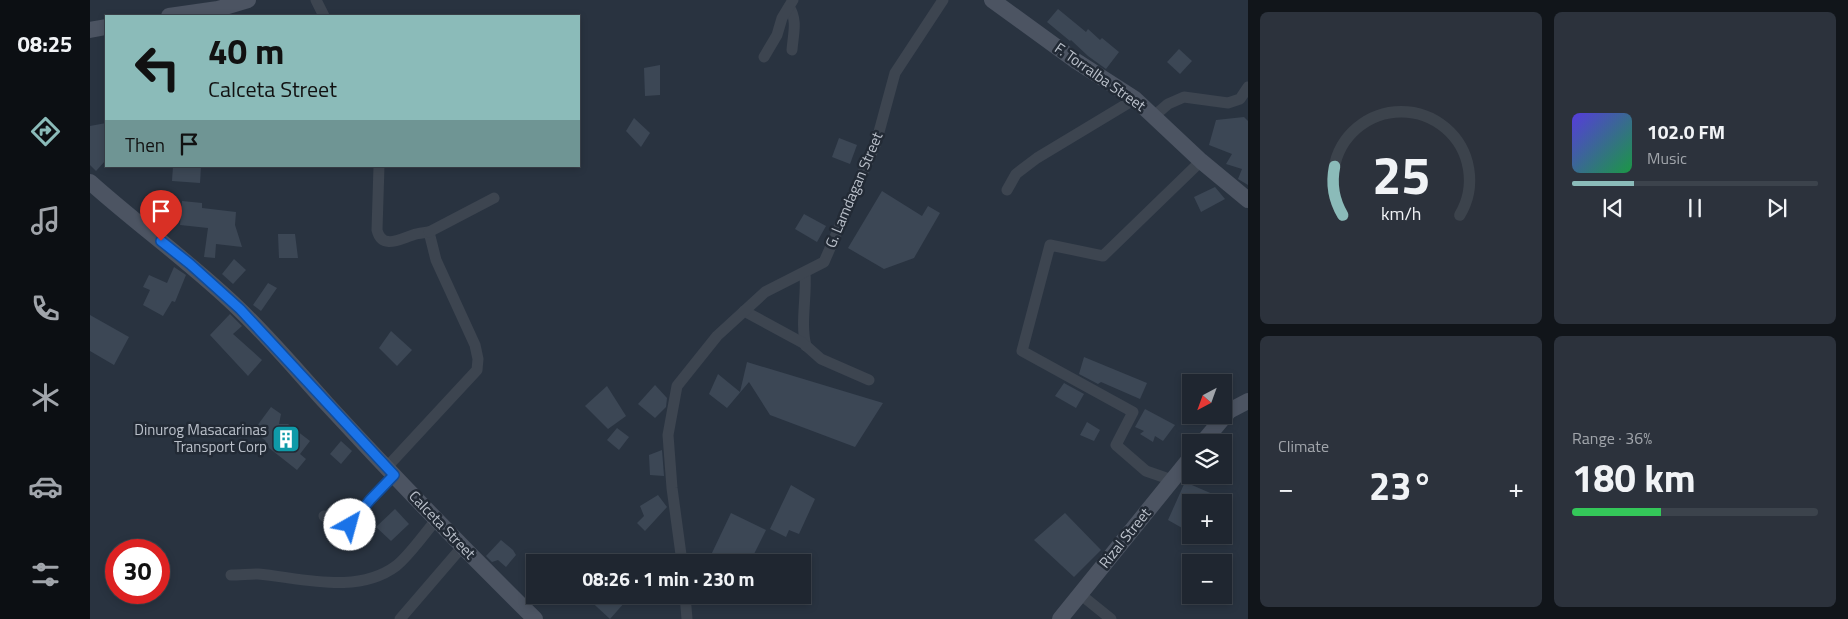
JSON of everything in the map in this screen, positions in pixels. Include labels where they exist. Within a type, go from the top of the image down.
[{"type":"street","points":[[176,15],[218,9],[248,0]]},
{"type":"street","points":[[316,0],[324,15]]},
{"type":"street","name":"G. Lamdagan Street","points":[[681,554],[672,488],[668,435],[677,386],[718,336],[765,292],[824,262],[876,143],[895,73],[943,0]]},
{"type":"street","name":"F. Torralba Street","points":[[992,0],[1076,61],[1135,99],[1201,161],[1248,200]]},
{"type":"street","points":[[764,57],[776,35],[782,18],[791,4]]},
{"type":"street","points":[[776,35],[793,52],[795,25],[791,4]]},
{"type":"street","points":[[90,30],[105,27]]},
{"type":"street","points":[[1154,116],[1168,104],[1184,97],[1228,103],[1240,98],[1248,87]]},
{"type":"street","points":[[1006,190],[1016,174],[1037,158],[1135,99]]},
{"type":"street","points":[[1172,480],[1146,471],[1116,445],[1133,412],[1022,351],[1050,245],[1103,256],[1201,161]]},
{"type":"street","points":[[380,167],[377,230],[379,237],[383,240],[400,241],[413,235],[429,232],[494,198]]},
{"type":"street","name":"Calceta Street","points":[[90,182],[190,264],[240,309],[436,520],[535,619]]},
{"type":"street","points":[[324,516],[339,528],[347,528],[391,471],[477,370],[478,359],[475,346],[436,260],[429,232]]},
{"type":"street","points":[[805,272],[807,290],[804,338],[806,346]]},
{"type":"street","points":[[744,311],[806,346],[821,359],[869,380]]},
{"type":"street","points":[[1210,434],[1229,411],[1248,401]]},
{"type":"street","name":"Rizal Street","points":[[1060,619],[1182,468]]},
{"type":"street","points":[[231,575],[257,574],[326,583],[356,581],[384,574],[397,565],[436,520]]},
{"type":"street","points":[[400,619],[462,547]]},
{"type":"street","points":[[1080,594],[1111,619]]},
{"type":"street","points":[[686,604],[687,619]]},
{"type":"building","points":[[1058,9],[1086,32],[1088,29],[1100,40],[1102,38],[1119,52],[1106,69],[1047,22]]},
{"type":"building","points":[[1179,49],[1192,61],[1180,74],[1167,62]]},
{"type":"building","points":[[660,65],[660,95],[645,96],[644,68]]},
{"type":"building","points":[[1244,117],[1248,121],[1248,185],[1238,179],[1242,169],[1226,164],[1232,154],[1209,145],[1216,120]]},
{"type":"building","points":[[634,118],[650,133],[641,147],[626,131]]},
{"type":"building","points":[[105,123],[105,161],[96,171],[90,165],[90,126]]},
{"type":"building","points":[[839,138],[857,145],[850,164],[832,157]]},
{"type":"building","points":[[173,167],[201,167],[200,183],[172,181]]},
{"type":"building","points":[[1215,187],[1225,199],[1201,212],[1194,197]]},
{"type":"building","points":[[882,191],[922,216],[928,206],[940,213],[914,258],[884,269],[848,248]]},
{"type":"building","points":[[182,201],[202,203],[202,208],[236,212],[235,225],[242,247],[216,244],[215,258],[204,257],[208,228],[180,225]]},
{"type":"building","points":[[804,214],[826,226],[817,242],[795,229]]},
{"type":"building","points":[[278,234],[295,234],[298,258],[279,258]]},
{"type":"building","points":[[234,259],[246,270],[233,284],[222,274]]},
{"type":"building","points":[[174,267],[186,275],[175,302],[172,301],[163,316],[143,305],[150,290],[143,287],[149,275],[167,283]]},
{"type":"building","points":[[268,283],[277,288],[261,311],[253,305]]},
{"type":"building","points":[[230,314],[242,326],[233,334],[262,360],[248,376],[210,335]]},
{"type":"building","points":[[90,315],[129,337],[114,365],[90,351]]},
{"type":"building","points":[[391,331],[412,350],[397,366],[379,348]]},
{"type":"building","points":[[1084,357],[1147,383],[1140,399],[1101,382],[1098,384],[1079,374]]},
{"type":"building","points":[[747,362],[883,403],[855,447],[770,415],[749,382],[727,408],[709,394],[718,374],[740,392]]},
{"type":"building","points":[[1064,383],[1084,394],[1076,408],[1055,396]]},
{"type":"building","points":[[655,385],[667,398],[666,407],[655,418],[638,404]]},
{"type":"building","points":[[607,386],[626,416],[608,429],[585,406]]},
{"type":"building","name":"Dinurog Masacarinas Transport Corp","points":[[271,407],[281,414],[279,424],[288,424],[310,441],[300,454],[306,459],[297,470],[264,444],[266,441],[262,438],[266,432],[257,426]]},
{"type":"building","points":[[1145,409],[1175,425],[1163,441],[1155,436],[1153,442],[1140,434],[1144,431],[1135,427]]},
{"type":"building","points":[[1087,422],[1100,430],[1094,441],[1080,435]]},
{"type":"building","points":[[617,428],[629,437],[619,450],[607,440]]},
{"type":"building","points":[[341,441],[352,451],[341,464],[330,454]]},
{"type":"building","points":[[662,450],[664,476],[650,475],[649,455]]},
{"type":"building","points":[[1184,484],[1190,484],[1213,494],[1182,494],[1182,528],[1168,520]]},
{"type":"building","points":[[791,485],[815,499],[799,534],[789,530],[786,537],[770,529]]},
{"type":"building","points":[[658,495],[667,507],[645,531],[637,523],[644,516],[640,506]]},
{"type":"building","points":[[395,509],[409,524],[391,541],[376,527]]},
{"type":"building","points":[[731,513],[766,530],[754,554],[711,554]]},
{"type":"building","points":[[1065,513],[1101,550],[1074,577],[1034,540]]},
{"type":"building","points":[[501,540],[516,555],[506,567],[498,560],[492,562],[486,556]]},
{"type":"building","points":[[594,604],[623,604],[610,619]]},
{"type":"place","name":"Dinurog Masacarinas Transport Corp","points":[[286,439]]},
{"type":"route","points":[[161,241],[240,309],[394,475],[370,500],[350,525]]}]
